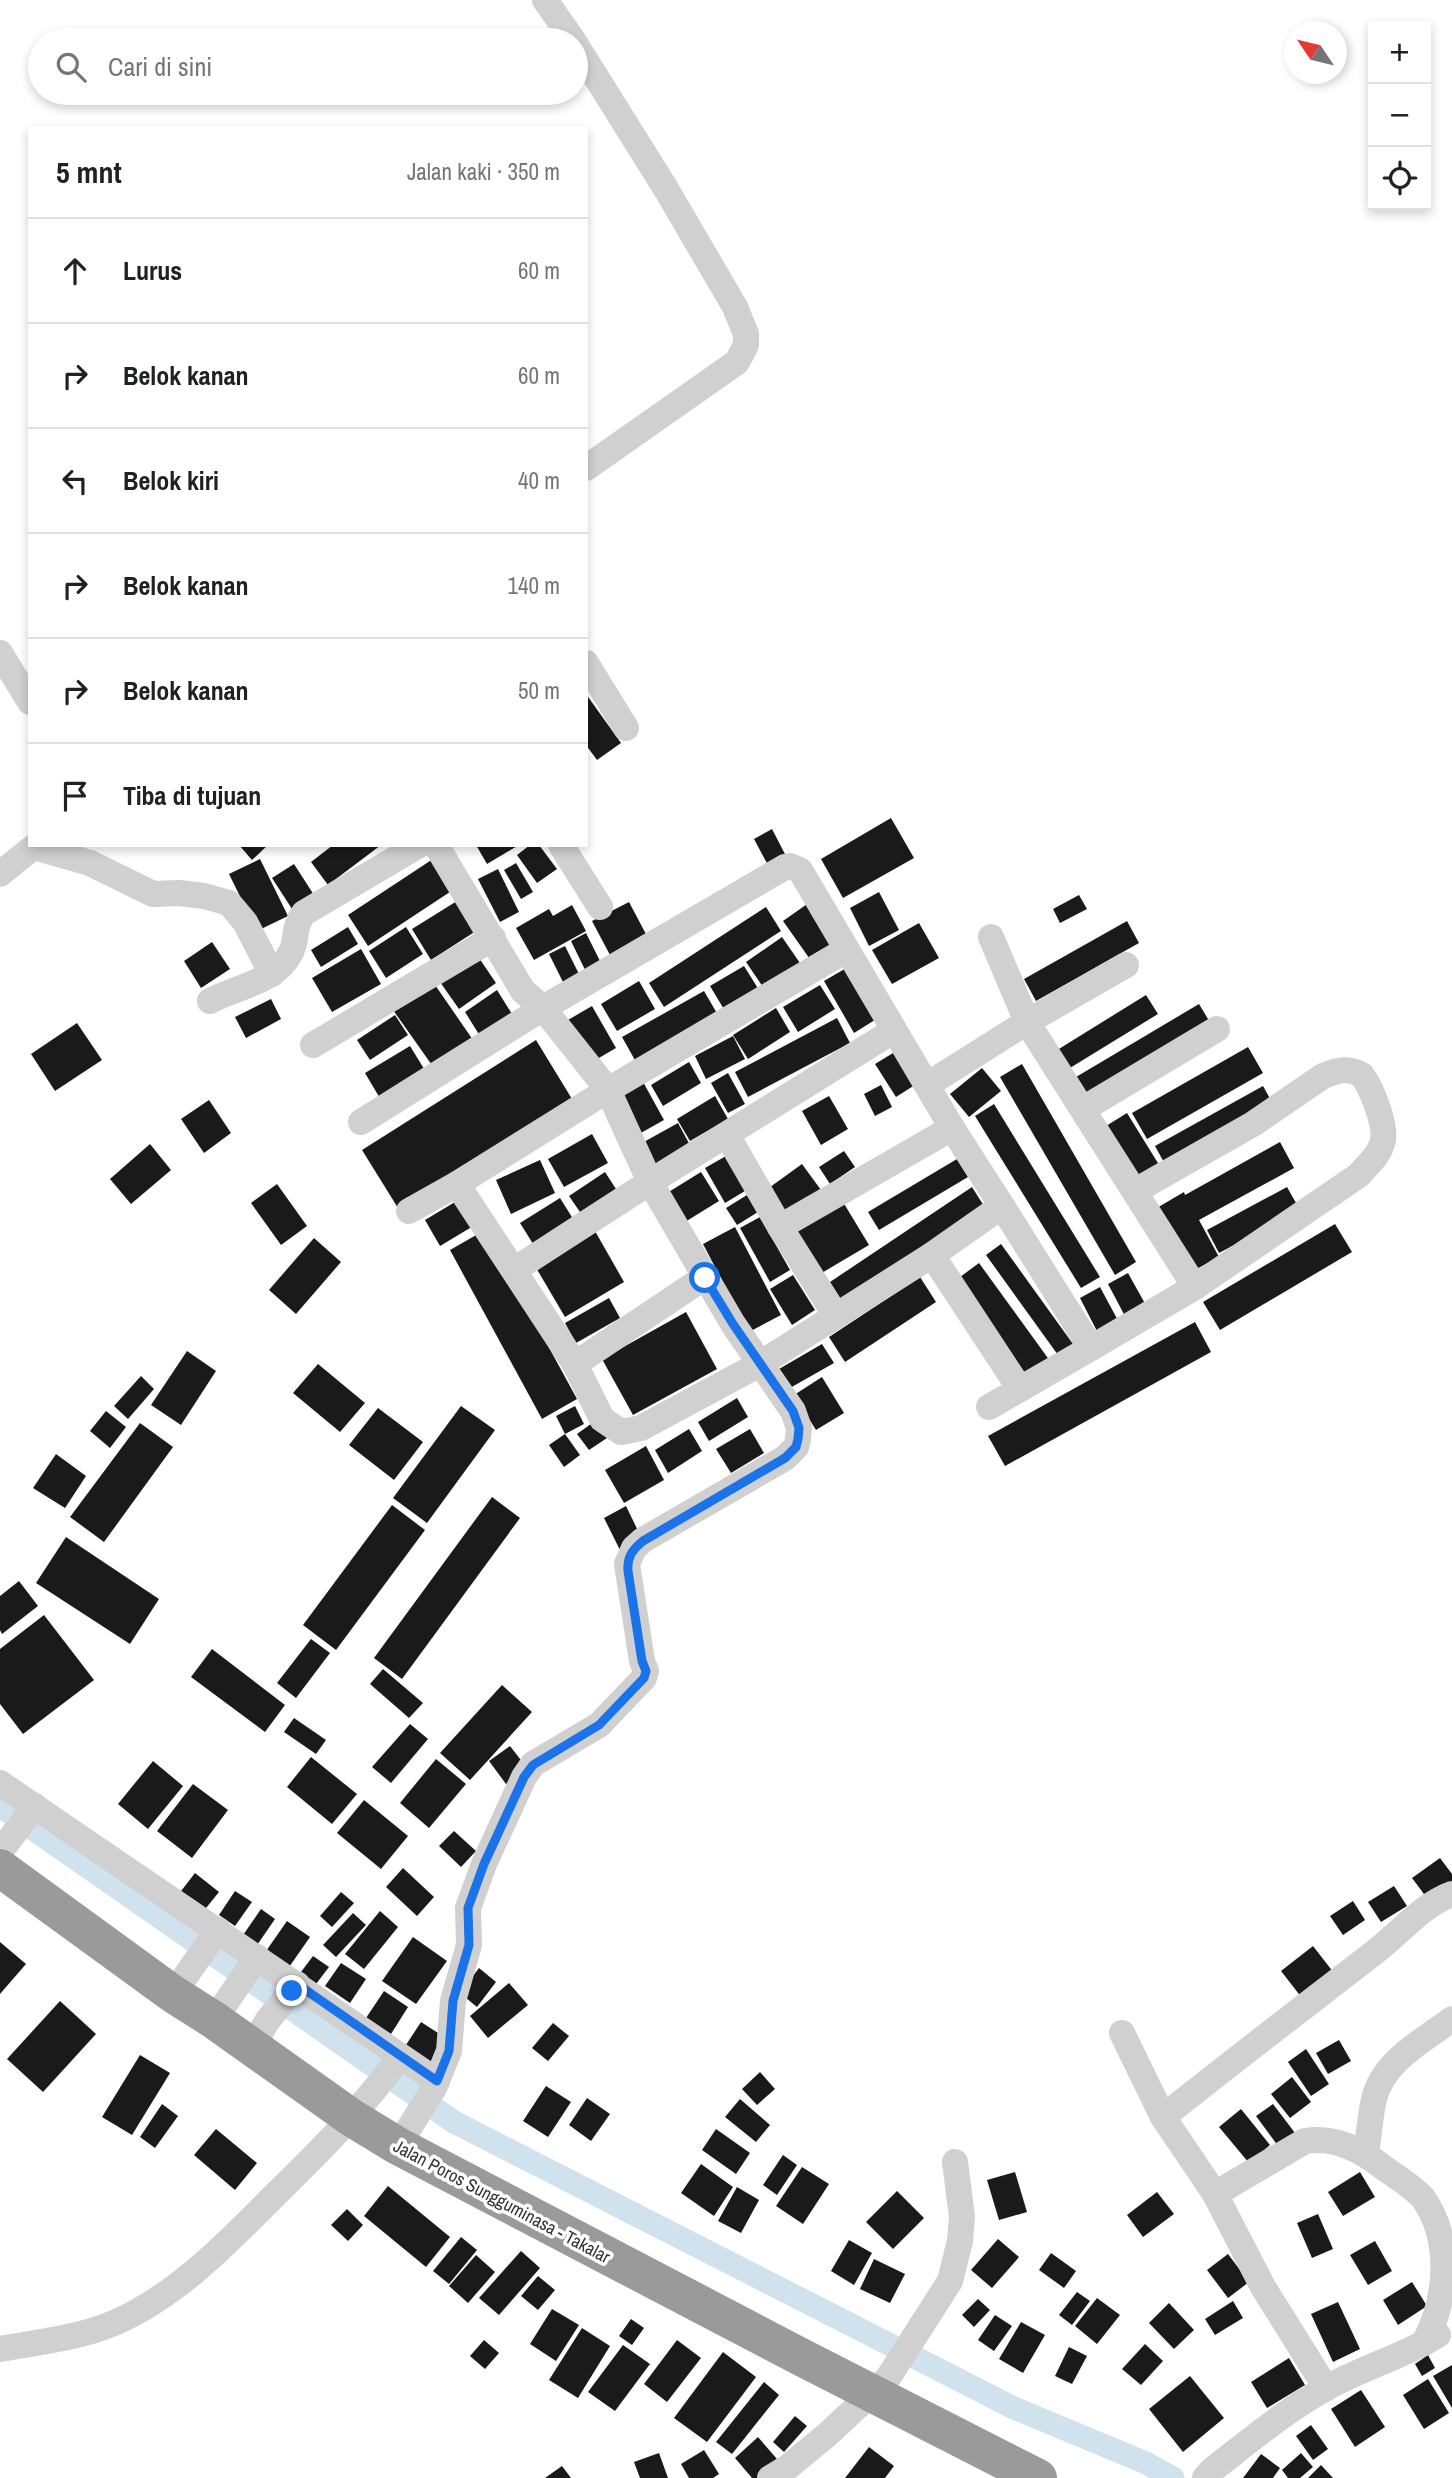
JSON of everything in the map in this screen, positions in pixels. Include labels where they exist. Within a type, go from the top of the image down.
[{"type":"highway","name":"Jalan Poros Sungguminasa - Takalar","points":[[2,1855],[181,1985],[259,2034],[403,2137],[880,2385],[1038,2478]]},
{"type":"street","points":[[545,0],[565,28]]},
{"type":"street","points":[[588,64],[735,307],[746,334],[746,345],[737,362],[722,375],[588,467]]},
{"type":"street","points":[[0,653],[28,699]]},
{"type":"street","points":[[588,666],[626,728]]},
{"type":"street","points":[[0,874],[34,847]]},
{"type":"street","points":[[38,847],[90,863],[153,894],[179,893],[229,903],[244,922],[272,974]]},
{"type":"street","points":[[210,1001],[272,974],[291,953],[297,922],[304,913],[416,847]]},
{"type":"street","points":[[403,2137],[435,2085],[449,2051],[453,2001],[469,1945],[468,1908],[484,1864],[524,1777],[533,1765],[599,1725],[644,1678],[646,1671],[642,1661],[628,1571],[628,1559],[634,1548],[785,1458],[796,1447],[799,1428],[793,1411],[705,1278],[650,1181],[608,1090],[543,1008],[523,991],[437,847]]},
{"type":"street","points":[[562,847],[600,907]]},
{"type":"street","points":[[360,1122],[543,1008],[790,866],[800,870],[805,877],[893,1031],[1091,1348]]},
{"type":"street","points":[[991,937],[1027,1022],[1195,1287]]},
{"type":"street","points":[[313,1045],[493,938]]},
{"type":"street","points":[[409,1211],[846,950]]},
{"type":"street","points":[[927,1085],[1027,1022],[1126,965]]},
{"type":"street","points":[[1083,1109],[1217,1029]]},
{"type":"street","points":[[514,1270],[650,1181],[893,1031]]},
{"type":"street","points":[[989,1407],[1195,1287],[1291,1223],[1307,1209],[1350,1183],[1376,1157],[1384,1141],[1377,1103],[1362,1075],[1345,1069],[1324,1076],[1253,1125],[1135,1191]]},
{"type":"street","points":[[780,1227],[952,1128]]},
{"type":"street","points":[[727,1135],[836,1316]]},
{"type":"street","points":[[457,1184],[575,1364],[602,1419],[621,1432],[641,1427],[760,1364],[932,1255],[1002,1206]]},
{"type":"street","points":[[932,1255],[1020,1390]]},
{"type":"street","points":[[575,1364],[705,1278]]},
{"type":"street","points":[[0,1783],[33,1809],[435,2085]]},
{"type":"street","points":[[2,1855],[33,1809]]},
{"type":"street","points":[[1163,2117],[1376,1951],[1430,1905],[1452,1894]]},
{"type":"street","points":[[181,1985],[215,1935]]},
{"type":"street","points":[[221,2010],[254,1961]]},
{"type":"street","points":[[259,2034],[295,1988]]},
{"type":"street","points":[[1366,2153],[1374,2097],[1382,2079],[1396,2061],[1452,2019]]},
{"type":"street","points":[[1122,2033],[1163,2117],[1215,2194],[1263,2287],[1326,2388]]},
{"type":"street","points":[[0,2349],[100,2328],[140,2310],[202,2263],[237,2232],[362,2107],[397,2061]]},
{"type":"street","points":[[1214,2475],[1289,2410],[1326,2388],[1443,2337],[1443,2303],[1447,2274],[1447,2238],[1438,2217],[1422,2197],[1366,2153],[1335,2141],[1305,2141],[1215,2194]]},
{"type":"street","points":[[769,2478],[788,2467],[828,2434],[880,2385],[916,2338],[950,2281],[960,2241],[962,2217],[956,2162]]},
{"type":"building","points":[[588,697],[621,743],[597,760],[588,748]]},
{"type":"building","points":[[891,818],[914,858],[843,898],[821,859]]},
{"type":"building","points":[[772,829],[787,858],[769,867],[754,839]]},
{"type":"building","points":[[241,847],[266,847],[252,860]]},
{"type":"building","points":[[330,847],[378,847],[328,885],[311,862]]},
{"type":"building","points":[[477,847],[516,847],[487,864]]},
{"type":"building","points":[[527,847],[540,847],[557,869],[537,883],[517,855]]},
{"type":"building","points":[[436,857],[456,888],[368,946],[348,915]]},
{"type":"building","points":[[260,859],[288,916],[257,931],[229,874]]},
{"type":"building","points":[[516,863],[533,892],[521,899],[504,870]]},
{"type":"building","points":[[294,864],[314,895],[292,909],[272,878]]},
{"type":"building","points":[[498,869],[519,912],[500,922],[478,879]]},
{"type":"building","points":[[879,892],[899,930],[869,946],[850,908]]},
{"type":"building","points":[[1079,895],[1087,909],[1060,923],[1053,909]]},
{"type":"building","points":[[457,901],[476,931],[431,960],[412,929]]},
{"type":"building","points":[[629,902],[647,936],[610,955],[592,921]]},
{"type":"building","points":[[810,902],[839,943],[812,962],[783,921]]},
{"type":"building","points":[[572,905],[586,931],[534,960],[516,928],[549,909],[553,916]]},
{"type":"building","points":[[766,907],[781,931],[664,1007],[649,983]]},
{"type":"building","points":[[1127,921],[1139,943],[1036,1001],[1024,979]]},
{"type":"building","points":[[919,923],[939,958],[892,984],[872,950]]},
{"type":"building","points":[[348,927],[358,944],[321,967],[311,950]]},
{"type":"building","points":[[406,927],[423,954],[386,978],[369,951]]},
{"type":"building","points":[[586,933],[604,969],[588,976],[571,941]]},
{"type":"building","points":[[782,937],[802,966],[765,990],[746,962]]},
{"type":"building","points":[[212,942],[230,969],[201,988],[184,961]]},
{"type":"building","points":[[565,946],[582,980],[566,988],[549,954]]},
{"type":"building","points":[[361,949],[381,984],[332,1012],[312,978]]},
{"type":"building","points":[[477,955],[496,983],[459,1009],[440,982]]},
{"type":"building","points":[[744,966],[759,990],[725,1011],[710,986]]},
{"type":"building","points":[[848,967],[878,1018],[854,1033],[824,981]]},
{"type":"building","points":[[639,981],[655,1009],[617,1031],[601,1004]]},
{"type":"building","points":[[433,982],[473,1040],[434,1068],[393,1010]]},
{"type":"building","points":[[820,985],[835,1009],[798,1032],[783,1007]]},
{"type":"building","points":[[497,990],[512,1014],[480,1036],[465,1012]]},
{"type":"building","points":[[704,991],[718,1015],[636,1062],[622,1037]]},
{"type":"building","points":[[1146,995],[1158,1014],[1065,1071],[1054,1052]]},
{"type":"building","points":[[271,999],[281,1019],[246,1038],[235,1017]]},
{"type":"building","points":[[1199,1004],[1211,1024],[1083,1100],[1071,1080]]},
{"type":"building","points":[[592,1006],[616,1048],[592,1062],[568,1020]]},
{"type":"building","points":[[776,1008],[790,1032],[748,1059],[733,1035]]},
{"type":"building","points":[[395,1015],[408,1035],[370,1060],[357,1040]]},
{"type":"building","points":[[837,1018],[850,1043],[748,1097],[735,1072]]},
{"type":"building","points":[[77,1023],[102,1060],[55,1091],[31,1054]]},
{"type":"building","points":[[733,1036],[745,1059],[706,1079],[695,1056]]},
{"type":"building","points":[[536,1040],[572,1099],[398,1208],[362,1150]]},
{"type":"building","points":[[410,1046],[426,1072],[381,1100],[365,1073]]},
{"type":"building","points":[[1248,1047],[1263,1073],[1147,1139],[1132,1113]]},
{"type":"building","points":[[898,1050],[918,1083],[896,1097],[875,1064]]},
{"type":"building","points":[[689,1062],[701,1083],[663,1106],[651,1085]]},
{"type":"building","points":[[1022,1064],[1136,1262],[1115,1275],[1000,1077]]},
{"type":"building","points":[[982,1068],[1001,1091],[969,1117],[950,1094]]},
{"type":"building","points":[[728,1073],[745,1104],[728,1113],[711,1083]]},
{"type":"building","points":[[642,1080],[664,1120],[639,1134],[617,1095]]},
{"type":"building","points":[[881,1085],[892,1107],[875,1116],[864,1094]]},
{"type":"building","points":[[1263,1086],[1274,1106],[1166,1166],[1155,1146]]},
{"type":"building","points":[[715,1096],[728,1119],[690,1141],[677,1119]]},
{"type":"building","points":[[829,1096],[848,1129],[821,1145],[802,1111]]},
{"type":"building","points":[[209,1100],[231,1133],[204,1153],[181,1119]]},
{"type":"building","points":[[994,1104],[1100,1277],[1081,1288],[975,1116]]},
{"type":"building","points":[[1127,1113],[1161,1168],[1140,1181],[1106,1126]]},
{"type":"building","points":[[678,1123],[691,1147],[655,1167],[642,1143]]},
{"type":"building","points":[[592,1134],[608,1163],[564,1187],[548,1159]]},
{"type":"building","points":[[1280,1142],[1294,1168],[1199,1220],[1219,1257],[1189,1273],[1155,1209]]},
{"type":"building","points":[[150,1144],[171,1170],[131,1204],[110,1179]]},
{"type":"building","points":[[844,1151],[855,1167],[830,1184],[819,1167]]},
{"type":"building","points":[[726,1156],[745,1191],[725,1203],[705,1168]]},
{"type":"building","points":[[957,1159],[968,1177],[879,1230],[868,1212]]},
{"type":"building","points":[[540,1160],[555,1193],[511,1214],[496,1180]]},
{"type":"building","points":[[802,1164],[821,1190],[785,1216],[766,1190]]},
{"type":"building","points":[[605,1172],[616,1189],[580,1212],[569,1196]]},
{"type":"building","points":[[701,1172],[719,1201],[685,1222],[667,1193]]},
{"type":"building","points":[[277,1184],[307,1226],[281,1245],[251,1203]]},
{"type":"building","points":[[972,1187],[984,1206],[842,1301],[830,1282]]},
{"type":"building","points":[[1287,1187],[1300,1210],[1219,1253],[1207,1230]]},
{"type":"building","points":[[747,1195],[758,1212],[737,1225],[726,1208]]},
{"type":"building","points":[[560,1198],[575,1222],[535,1247],[520,1223]]},
{"type":"building","points":[[460,1199],[475,1225],[440,1246],[425,1220]]},
{"type":"building","points":[[843,1202],[869,1245],[820,1274],[794,1232]]},
{"type":"building","points":[[760,1217],[790,1270],[770,1282],[740,1228]]},
{"type":"building","points":[[1335,1224],[1352,1252],[1220,1330],[1203,1302]]},
{"type":"building","points":[[735,1227],[781,1315],[749,1332],[703,1244]]},
{"type":"building","points":[[485,1230],[577,1399],[542,1419],[450,1250]]},
{"type":"building","points":[[595,1231],[624,1282],[565,1317],[535,1266]]},
{"type":"building","points":[[314,1238],[341,1262],[296,1314],[269,1290]]},
{"type":"building","points":[[1001,1244],[1073,1344],[1058,1355],[986,1255]]},
{"type":"building","points":[[979,1263],[1050,1361],[1027,1378],[956,1280]]},
{"type":"building","points":[[1128,1273],[1148,1309],[1127,1320],[1108,1284]]},
{"type":"building","points":[[793,1275],[815,1310],[792,1325],[770,1289]]},
{"type":"building","points":[[920,1277],[936,1302],[845,1362],[829,1337]]},
{"type":"building","points":[[1100,1287],[1122,1328],[1101,1339],[1080,1298]]},
{"type":"building","points":[[609,1298],[620,1318],[576,1343],[565,1323]]},
{"type":"building","points":[[686,1312],[717,1369],[633,1415],[602,1359]]},
{"type":"building","points":[[1195,1322],[1211,1352],[1005,1466],[988,1436]]},
{"type":"building","points":[[822,1344],[834,1363],[790,1388],[779,1369]]},
{"type":"building","points":[[187,1351],[216,1371],[181,1425],[151,1405]]},
{"type":"building","points":[[318,1364],[365,1403],[340,1432],[293,1393]]},
{"type":"building","points":[[141,1376],[154,1389],[128,1419],[114,1406]]},
{"type":"building","points":[[822,1377],[844,1413],[816,1430],[794,1395]]},
{"type":"building","points":[[737,1398],[748,1417],[709,1441],[698,1422]]},
{"type":"building","points":[[461,1406],[495,1430],[427,1523],[393,1498]]},
{"type":"building","points":[[575,1406],[584,1424],[565,1434],[556,1416]]},
{"type":"building","points":[[378,1408],[423,1442],[394,1480],[349,1445]]},
{"type":"building","points":[[106,1411],[126,1427],[110,1448],[90,1431]]},
{"type":"building","points":[[595,1421],[607,1438],[589,1450],[577,1434]]},
{"type":"building","points":[[140,1423],[173,1447],[104,1542],[70,1517]]},
{"type":"building","points":[[689,1429],[702,1451],[668,1473],[655,1450]]},
{"type":"building","points":[[750,1429],[764,1453],[731,1473],[716,1449]]},
{"type":"building","points":[[565,1434],[580,1455],[564,1467],[549,1445]]},
{"type":"building","points":[[646,1446],[664,1480],[624,1503],[605,1470]]},
{"type":"building","points":[[56,1454],[86,1476],[65,1508],[33,1488]]},
{"type":"building","points":[[492,1497],[520,1518],[402,1679],[374,1658]]},
{"type":"building","points":[[392,1505],[425,1530],[336,1650],[303,1625]]},
{"type":"building","points":[[626,1506],[642,1539],[620,1550],[604,1518]]},
{"type":"building","points":[[66,1537],[159,1599],[130,1644],[36,1583]]},
{"type":"building","points":[[19,1581],[38,1606],[2,1634],[0,1596]]},
{"type":"building","points":[[44,1615],[94,1680],[23,1734],[0,1704],[0,1649]]},
{"type":"building","points":[[311,1639],[330,1653],[296,1698],[277,1683]]},
{"type":"building","points":[[212,1649],[285,1705],[265,1732],[191,1677]]},
{"type":"building","points":[[383,1669],[423,1703],[409,1718],[370,1684]]},
{"type":"building","points":[[502,1685],[532,1712],[470,1780],[440,1753]]},
{"type":"building","points":[[294,1718],[326,1740],[316,1754],[284,1732]]},
{"type":"building","points":[[410,1724],[428,1739],[391,1783],[372,1767]]},
{"type":"building","points":[[510,1746],[527,1768],[506,1784],[489,1761]]},
{"type":"building","points":[[311,1757],[357,1794],[332,1824],[287,1787]]},
{"type":"building","points":[[436,1759],[466,1784],[429,1828],[400,1803]]},
{"type":"building","points":[[153,1761],[183,1786],[148,1829],[118,1804]]},
{"type":"building","points":[[193,1784],[228,1810],[192,1858],[157,1831]]},
{"type":"building","points":[[364,1800],[408,1836],[381,1869],[337,1833]]},
{"type":"building","points":[[454,1831],[476,1851],[461,1867],[439,1846]]},
{"type":"building","points":[[1440,1858],[1452,1874],[1452,1886],[1430,1902],[1412,1878]]},
{"type":"building","points":[[403,1868],[434,1897],[417,1916],[386,1887]]},
{"type":"building","points":[[195,1873],[219,1892],[202,1913],[178,1895]]},
{"type":"building","points":[[1394,1886],[1407,1906],[1381,1922],[1368,1902]]},
{"type":"building","points":[[235,1891],[252,1902],[235,1926],[219,1915]]},
{"type":"building","points":[[341,1892],[354,1903],[332,1927],[320,1916]]},
{"type":"building","points":[[1353,1901],[1365,1920],[1343,1935],[1330,1916]]},
{"type":"building","points":[[261,1909],[275,1919],[253,1951],[239,1941]]},
{"type":"building","points":[[380,1911],[398,1927],[364,1969],[345,1954]]},
{"type":"building","points":[[353,1913],[366,1925],[336,1957],[323,1945]]},
{"type":"building","points":[[287,1921],[310,1937],[287,1970],[264,1954]]},
{"type":"building","points":[[413,1937],[447,1961],[416,2004],[382,1981]]},
{"type":"building","points":[[0,1942],[26,1964],[0,1994]]},
{"type":"building","points":[[1313,1946],[1334,1973],[1302,1998],[1281,1971]]},
{"type":"building","points":[[313,1956],[329,1967],[313,1988],[298,1976]]},
{"type":"building","points":[[341,1963],[366,1979],[350,2003],[325,1986]]},
{"type":"building","points":[[479,1968],[496,1982],[477,2007],[460,1993]]},
{"type":"building","points":[[509,1983],[528,2005],[488,2038],[470,2016]]},
{"type":"building","points":[[384,1991],[408,2007],[391,2034],[366,2018]]},
{"type":"building","points":[[60,2001],[96,2034],[43,2092],[7,2059]]},
{"type":"building","points":[[421,2022],[449,2040],[431,2066],[404,2048]]},
{"type":"building","points":[[553,2023],[569,2036],[548,2061],[532,2048]]},
{"type":"building","points":[[1339,2040],[1351,2061],[1328,2074],[1316,2053]]},
{"type":"building","points":[[1306,2049],[1329,2084],[1311,2096],[1288,2062]]},
{"type":"building","points":[[140,2055],[170,2073],[132,2135],[102,2117]]},
{"type":"building","points":[[760,2072],[775,2089],[757,2105],[742,2089]]},
{"type":"building","points":[[1292,2077],[1311,2102],[1290,2118],[1271,2094]]},
{"type":"building","points":[[546,2086],[571,2102],[548,2137],[523,2121]]},
{"type":"building","points":[[587,2098],[610,2114],[591,2141],[569,2125]]},
{"type":"building","points":[[740,2099],[770,2125],[756,2142],[725,2117]]},
{"type":"building","points":[[162,2104],[178,2116],[155,2148],[140,2137]]},
{"type":"building","points":[[1273,2104],[1295,2133],[1278,2146],[1256,2116]]},
{"type":"building","points":[[1241,2109],[1270,2145],[1249,2163],[1219,2127]]},
{"type":"building","points":[[216,2129],[257,2163],[235,2190],[194,2155]]},
{"type":"building","points":[[716,2129],[750,2153],[736,2174],[702,2150]]},
{"type":"building","points":[[783,2155],[797,2165],[777,2195],[763,2185]]},
{"type":"building","points":[[701,2164],[733,2187],[714,2216],[681,2193]]},
{"type":"building","points":[[802,2167],[829,2184],[803,2224],[776,2206]]},
{"type":"building","points":[[1015,2172],[1027,2212],[999,2220],[987,2180]]},
{"type":"building","points":[[1360,2172],[1375,2197],[1343,2216],[1328,2192]]},
{"type":"building","points":[[388,2186],[450,2237],[426,2267],[364,2216]]},
{"type":"building","points":[[737,2187],[759,2200],[741,2233],[718,2221]]},
{"type":"building","points":[[897,2191],[924,2218],[893,2249],[866,2222]]},
{"type":"building","points":[[1157,2192],[1174,2214],[1143,2237],[1127,2215]]},
{"type":"building","points":[[347,2209],[363,2225],[348,2241],[331,2225]]},
{"type":"building","points":[[1318,2214],[1333,2249],[1312,2258],[1297,2223]]},
{"type":"building","points":[[461,2237],[477,2250],[449,2284],[433,2271]]},
{"type":"building","points":[[998,2239],[1019,2257],[992,2288],[971,2270]]},
{"type":"building","points":[[849,2240],[872,2253],[854,2285],[831,2271]]},
{"type":"building","points":[[1375,2241],[1392,2271],[1368,2285],[1350,2255]]},
{"type":"building","points":[[521,2251],[540,2268],[499,2315],[479,2298]]},
{"type":"building","points":[[1051,2253],[1076,2271],[1064,2288],[1039,2270]]},
{"type":"building","points":[[1228,2254],[1249,2282],[1228,2298],[1207,2270]]},
{"type":"building","points":[[476,2255],[495,2272],[468,2303],[449,2286]]},
{"type":"building","points":[[874,2259],[905,2274],[890,2303],[860,2289]]},
{"type":"building","points":[[538,2276],[555,2290],[538,2310],[521,2296]]},
{"type":"building","points":[[1412,2282],[1427,2306],[1398,2325],[1383,2300]]},
{"type":"building","points":[[1077,2292],[1090,2301],[1072,2325],[1059,2315]]},
{"type":"building","points":[[1097,2298],[1120,2315],[1097,2344],[1075,2326]]},
{"type":"building","points":[[978,2299],[990,2310],[974,2327],[962,2315]]},
{"type":"building","points":[[1233,2301],[1243,2318],[1215,2335],[1205,2319]]},
{"type":"building","points":[[1338,2302],[1360,2349],[1333,2362],[1311,2314]]},
{"type":"building","points":[[1169,2303],[1194,2330],[1174,2349],[1149,2323]]},
{"type":"building","points":[[552,2309],[579,2325],[556,2361],[530,2344]]},
{"type":"building","points":[[995,2315],[1012,2326],[994,2351],[978,2340]]},
{"type":"building","points":[[631,2319],[644,2328],[632,2345],[619,2336]]},
{"type":"building","points":[[1021,2322],[1045,2335],[1023,2373],[999,2359]]},
{"type":"building","points":[[582,2328],[610,2346],[578,2398],[549,2380]]},
{"type":"building","points":[[484,2340],[499,2353],[485,2369],[470,2356]]},
{"type":"building","points":[[677,2340],[701,2358],[667,2402],[644,2384]]},
{"type":"building","points":[[1145,2344],[1163,2361],[1141,2385],[1122,2369]]},
{"type":"building","points":[[623,2345],[650,2364],[615,2411],[588,2392]]},
{"type":"building","points":[[1069,2347],[1087,2356],[1072,2384],[1055,2376]]},
{"type":"building","points":[[723,2352],[756,2377],[707,2442],[674,2418]]},
{"type":"building","points":[[1428,2355],[1435,2368],[1422,2376],[1415,2364]]},
{"type":"building","points":[[1289,2358],[1305,2385],[1267,2408],[1251,2382]]},
{"type":"building","points":[[1452,2365],[1452,2408],[1433,2376]]},
{"type":"building","points":[[1190,2376],[1224,2418],[1183,2452],[1149,2409]]},
{"type":"building","points":[[1428,2379],[1449,2413],[1424,2429],[1403,2395]]},
{"type":"building","points":[[764,2382],[779,2395],[732,2454],[716,2442]]},
{"type":"building","points":[[1361,2390],[1385,2427],[1355,2447],[1331,2409]]},
{"type":"building","points":[[795,2416],[807,2426],[784,2452],[773,2442]]},
{"type":"building","points":[[1311,2425],[1328,2449],[1313,2460],[1296,2436]]},
{"type":"building","points":[[758,2437],[777,2459],[757,2478],[752,2478],[735,2458]]},
{"type":"building","points":[[869,2447],[894,2466],[885,2478],[845,2478]]},
{"type":"building","points":[[704,2450],[719,2474],[713,2478],[689,2478],[681,2464]]},
{"type":"building","points":[[659,2453],[668,2478],[640,2478],[634,2462]]},
{"type":"building","points":[[1301,2453],[1313,2467],[1300,2478],[1288,2478],[1282,2470]]},
{"type":"building","points":[[1261,2454],[1280,2468],[1273,2478],[1243,2478]]},
{"type":"building","points":[[1321,2465],[1333,2478],[1308,2478]]},
{"type":"building","points":[[562,2466],[571,2478],[545,2478]]},
{"type":"waterway","points":[[0,1806],[454,2122],[1014,2408],[1146,2463],[1173,2478]]},
{"type":"route","points":[[292,1991],[297,1984],[437,2081],[449,2051],[453,2001],[469,1945],[468,1908],[484,1864],[524,1777],[533,1765],[599,1725],[644,1678],[646,1671],[642,1661],[627,1563],[634,1548],[785,1458],[796,1447],[799,1428],[793,1411],[705,1278]]}]
